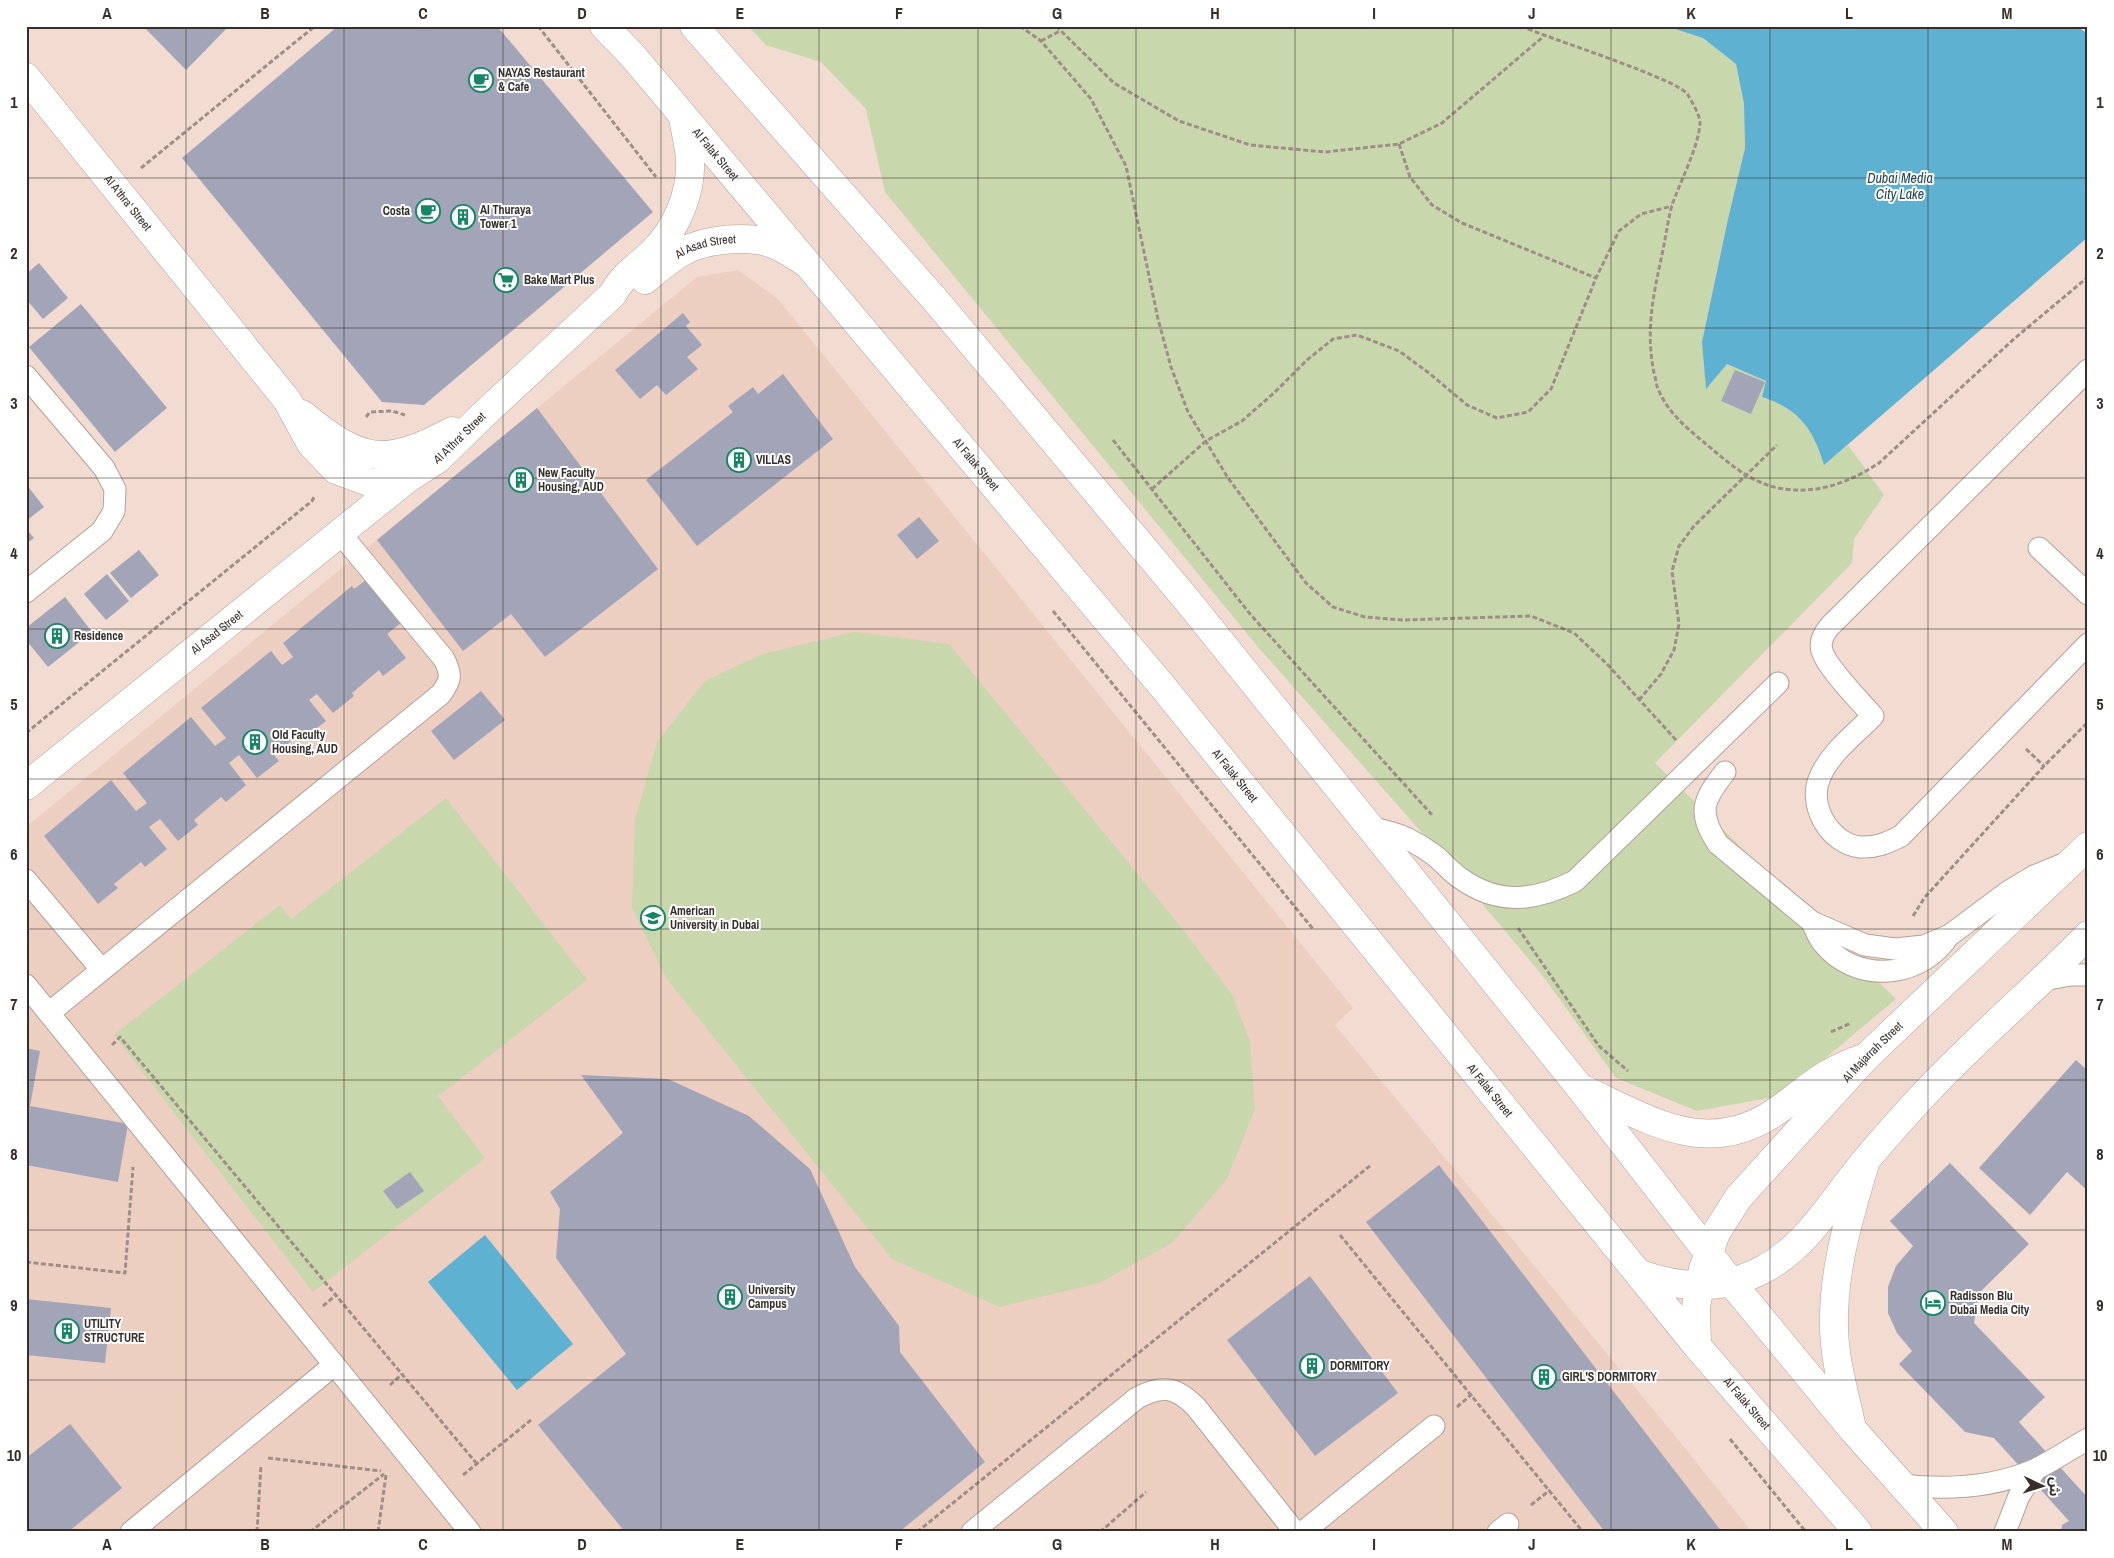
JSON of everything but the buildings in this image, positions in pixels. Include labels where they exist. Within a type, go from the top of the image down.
[{"type":"street","name":"Al Falak Street","points":[[604,26],[632,55],[682,117],[1163,687],[1697,1346],[1858,1532]]},
{"type":"street","points":[[694,26],[943,310],[1187,600],[1581,1089],[1731,1282],[1853,1430],[1944,1532]]},
{"type":"street","name":"Al A'thra' Street","points":[[26,76],[287,400],[311,444],[338,454],[358,452],[390,456],[422,447],[484,414]]},
{"type":"street","name":"Al Asad Street","points":[[484,414],[612,295],[625,276],[665,239],[673,226],[689,187],[690,159],[682,117]]},
{"type":"street","name":"Al Asad Street","points":[[612,295],[638,284],[667,261],[684,251],[703,244],[743,238],[774,244],[806,263]]},
{"type":"street","name":"Al A'thra' Street","points":[[338,454],[336,470],[371,483],[407,479],[438,459],[484,414]]},
{"type":"street","name":"Al Asad Street","points":[[26,786],[407,479]]},
{"type":"street","name":"Al Majarrah Street","points":[[1697,1346],[1696,1306],[1708,1252],[1716,1233],[1738,1198],[1866,1057],[2081,854]]},
{"type":"street","points":[[1640,1274],[1659,1281],[1699,1286],[1731,1282],[1765,1269],[1795,1247],[1918,1100],[2088,935]]},
{"type":"street","points":[[1581,1089],[1660,1125],[1701,1134],[1722,1133],[1743,1128],[1763,1120],[1830,1071],[1866,1057]]},
{"type":"street","points":[[1853,1430],[1836,1351],[1834,1301],[1846,1229],[1866,1160]]},
{"type":"lane","points":[[2088,370],[1822,636],[1821,649],[1826,661],[1873,716],[1830,759],[1819,778],[1816,801],[1823,822],[1838,838],[1859,847],[1881,846],[1901,836],[2088,644]]},
{"type":"lane","points":[[26,376],[104,468],[114,489],[114,512],[102,531],[26,592]]},
{"type":"lane","points":[[49,1013],[441,694],[449,683],[450,670],[444,659],[340,533]]},
{"type":"lane","points":[[2039,548],[2088,594]]},
{"type":"lane","points":[[1371,827],[1406,837],[1434,855],[1459,878],[1479,890],[1501,896],[1527,898],[1553,892],[1576,881],[1778,683]]},
{"type":"lane","points":[[1725,772],[1710,791],[1704,809],[1707,828],[1718,844],[1812,922],[1865,945],[1895,949],[1924,946],[1950,935],[2009,891],[2034,876],[2081,854]]},
{"type":"lane","points":[[26,880],[101,970]]},
{"type":"lane","points":[[1812,922],[1823,943],[1840,958],[1861,969],[1884,972],[1904,970],[1922,962],[1938,951],[1950,935]]},
{"type":"lane","points":[[2043,980],[2071,975],[2088,975]]},
{"type":"lane","points":[[26,985],[470,1532]]},
{"type":"lane","points":[[131,1532],[334,1365]]},
{"type":"lane","points":[[972,1532],[1138,1398],[1152,1390],[1169,1389],[1184,1396],[1196,1407],[1295,1532]]},
{"type":"lane","points":[[1303,1532],[1434,1426]]},
{"type":"lane","points":[[1901,1485],[1955,1488],[2009,1478],[2034,1470],[2088,1439]]},
{"type":"lane","points":[[2005,1532],[2018,1496],[2034,1470]]},
{"type":"path","points":[[116,188],[315,26]]},
{"type":"path","points":[[538,26],[660,183]]},
{"type":"path","points":[[1020,26],[1041,41],[1091,99],[1126,166],[1158,319],[1171,367],[1188,412],[1228,478],[1306,582],[1333,607],[1365,617],[1403,620],[1531,616],[1574,633],[1607,664],[1682,746]]},
{"type":"path","points":[[1056,26],[1114,83],[1179,121],[1250,145],[1325,152],[1399,144],[1442,122],[1544,36]]},
{"type":"path","points":[[1521,26],[1659,77],[1687,92],[1700,122],[1692,153],[1672,206],[1650,309],[1650,352],[1658,391],[1679,422],[1745,476],[1773,486],[1802,490],[1824,488],[1844,483],[1862,474],[1879,463],[2015,338],[2088,277]]},
{"type":"path","points":[[1041,41],[1060,32]]},
{"type":"path","points":[[1399,144],[1410,177],[1432,205],[1462,223],[1596,278]]},
{"type":"path","points":[[1152,490],[1206,441],[1242,421],[1307,360],[1333,339],[1357,335],[1399,351],[1467,405],[1497,418],[1528,412],[1551,389],[1596,278],[1619,231],[1640,214],[1672,206]]},
{"type":"path","points":[[26,733],[312,501],[338,454],[370,412],[392,411],[407,415]]},
{"type":"path","points":[[1113,440],[1250,614],[1434,818]]},
{"type":"path","points":[[1639,700],[1661,674],[1674,650],[1679,624],[1672,571],[1679,546],[1694,526],[1777,445]]},
{"type":"path","points":[[1047,604],[1317,934]]},
{"type":"path","points":[[1895,949],[1925,897],[2044,766],[2088,722]]},
{"type":"path","points":[[1501,896],[1513,920],[1599,1046],[1628,1072]]},
{"type":"path","points":[[1828,1034],[1853,1022]]},
{"type":"path","points":[[90,1063],[120,1037],[477,1464]]},
{"type":"path","points":[[26,1262],[125,1273],[137,1121]]},
{"type":"path","points":[[917,1532],[1371,1165]]},
{"type":"path","points":[[1340,1235],[1583,1532]]},
{"type":"path","points":[[439,1494],[531,1420]]},
{"type":"path","points":[[1724,1431],[1806,1532]]},
{"type":"path","points":[[257,1532],[262,1457],[386,1472]]},
{"type":"path","points":[[310,1532],[386,1472]]},
{"type":"path","points":[[378,1532],[386,1472]]},
{"type":"path","points":[[1100,1532],[1146,1492]]},
{"type":"shaded area","name":"American University in Dubai","points":[[738,270],[778,299],[1353,1008],[1335,1025],[1685,1448],[1752,1532],[26,1532],[26,827],[697,277]]},
{"type":"green space","points":[[748,26],[1666,26],[1703,38],[1736,64],[1744,104],[1745,148],[1702,342],[1706,388],[1727,364],[1766,381],[1762,397],[1786,408],[1803,422],[1815,440],[1824,464],[1848,445],[1884,495],[1854,539],[1852,563],[1655,763],[1896,999],[1780,1096],[1697,1111],[1616,1078],[1543,976],[1424,835],[1258,647],[885,192],[866,109],[821,62],[766,45]]},
{"type":"green space","points":[[855,632],[949,644],[1177,922],[1232,994],[1250,1042],[1255,1109],[1227,1179],[1172,1243],[1099,1283],[999,1307],[892,1259],[666,978],[632,908],[635,820],[657,742],[705,681],[762,654]]},
{"type":"green space","points":[[446,798],[587,980],[438,1096],[485,1158],[313,1292],[114,1035],[280,905],[291,919]]},
{"type":"water","name":"Dubai Media City Lake","points":[[1666,26],[2076,26],[2088,34],[2088,237],[1824,465],[1815,441],[1803,422],[1786,408],[1762,397],[1766,381],[1727,364],[1706,389],[1702,342],[1745,148],[1744,104],[1736,64],[1703,38]]},
{"type":"water","points":[[485,1235],[573,1344],[517,1390],[428,1282]]},
{"type":"place","name":"NAYAS Restaurant & Cafe","points":[[481,80]]},
{"type":"place","name":"Costa","points":[[428,211]]},
{"type":"place","name":"Al Thuraya Tower 1","points":[[463,217]]},
{"type":"place","name":"Bake Mart Plus","points":[[506,280]]},
{"type":"place","name":"VILLAS","points":[[739,460]]},
{"type":"place","name":"New Faculty Housing, AUD","points":[[521,480]]},
{"type":"place","name":"Residence","points":[[57,636]]},
{"type":"place","name":"Old Faculty Housing, AUD","points":[[255,742]]},
{"type":"place","name":"American University in Dubai","points":[[653,918]]},
{"type":"place","name":"University Campus","points":[[730,1297]]},
{"type":"place","name":"Radisson Blu Dubai Media City","points":[[1933,1303]]},
{"type":"place","name":"UTILITY STRUCTURE","points":[[67,1331]]},
{"type":"place","name":"DORMITORY","points":[[1312,1366]]},
{"type":"place","name":"GIRL'S DORMITORY","points":[[1544,1377]]}]
